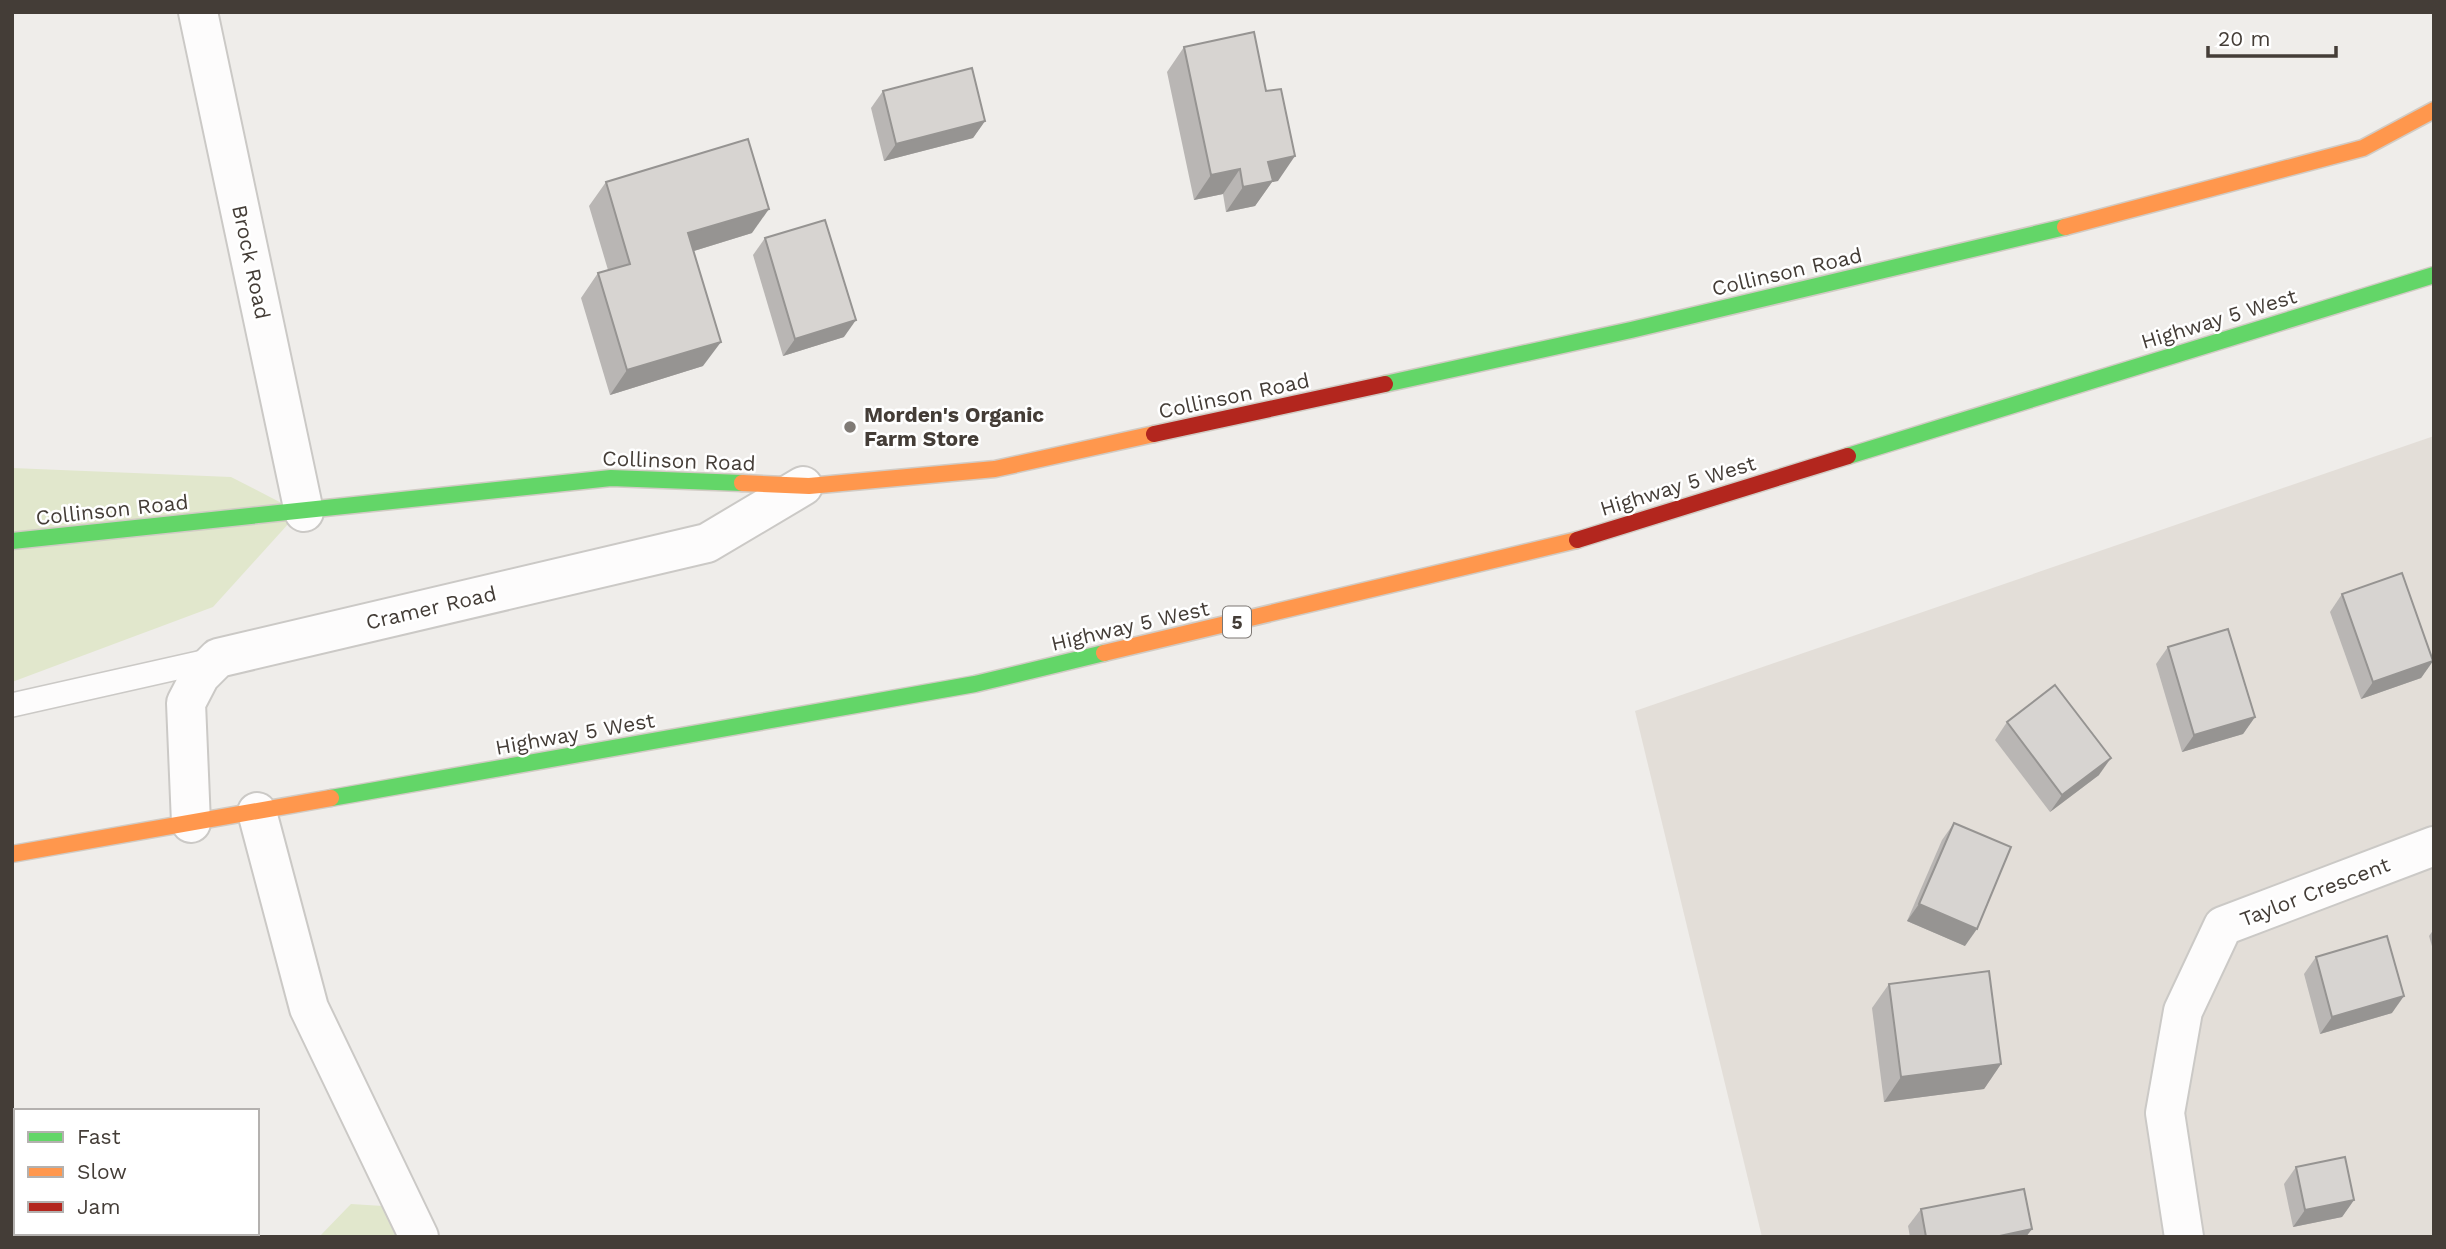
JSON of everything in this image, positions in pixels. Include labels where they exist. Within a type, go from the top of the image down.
[{"type":"main road","name":"Collinson Road","points":[[12,541],[611,478],[803,486],[995,469],[1631,330],[2048,232],[2363,148],[2434,110]]},
{"type":"main road","name":"Highway 5 West","points":[[12,854],[975,684],[1567,543],[2434,275]]},
{"type":"street","name":"Brock Road","points":[[198,12],[304,512]]},
{"type":"street","name":"Cramer Road","points":[[218,659],[706,543],[803,486]]},
{"type":"street","points":[[191,823],[186,703],[200,676],[218,659]]},
{"type":"street","points":[[257,812],[309,1008],[419,1237]]},
{"type":"street","name":"Taylor Crescent","points":[[2184,1237],[2165,1113],[2183,1011],[2223,926],[2434,846]]},
{"type":"lane","points":[[12,705],[218,659]]},
{"type":"shaded area","points":[[2434,436],[2434,1237],[1762,1237],[1635,711]]},
{"type":"green space","points":[[12,468],[231,477],[299,512],[213,607],[12,682]]},
{"type":"green space","points":[[351,1204],[383,1206],[397,1237],[319,1237]]},
{"type":"building","points":[[1254,32],[1266,91],[1281,89],[1295,156],[1268,162],[1273,181],[1243,187],[1240,169],[1211,175],[1184,47]]},
{"type":"building","points":[[972,68],[985,121],[896,144],[883,91]]},
{"type":"building","points":[[748,139],[769,209],[688,233],[721,342],[627,370],[598,273],[630,264],[606,182]]},
{"type":"building","points":[[825,220],[856,320],[795,339],[765,238]]},
{"type":"building","points":[[2402,573],[2433,661],[2373,682],[2342,594]]},
{"type":"building","points":[[2228,629],[2255,717],[2194,735],[2168,647]]},
{"type":"building","points":[[2055,685],[2111,758],[2062,795],[2007,722]]},
{"type":"building","points":[[1954,823],[2011,847],[1977,929],[1919,904]]},
{"type":"building","points":[[2387,936],[2404,996],[2332,1017],[2316,957]]},
{"type":"building","points":[[1989,971],[2001,1064],[1901,1077],[1889,984]]},
{"type":"building","points":[[2345,1157],[2354,1200],[2305,1210],[2296,1167]]},
{"type":"building","points":[[2024,1189],[2032,1229],[1995,1237],[1926,1237],[1921,1209]]},
{"type":"traffic: fast","points":[[1385,384],[1631,330],[2065,227]]},
{"type":"traffic: fast","points":[[1848,456],[2434,275]]},
{"type":"traffic: fast","points":[[12,541],[611,478],[742,483]]},
{"type":"traffic: fast","points":[[331,798],[975,684],[1104,653]]},
{"type":"traffic: slow","points":[[2065,227],[2363,148],[2434,110]]},
{"type":"traffic: slow","points":[[742,483],[809,486],[995,469],[1154,434]]},
{"type":"traffic: slow","points":[[1104,653],[1577,540]]},
{"type":"traffic: slow","points":[[12,854],[331,798]]},
{"type":"traffic: jam","points":[[1154,434],[1385,384]]},
{"type":"traffic: jam","points":[[1577,540],[1848,456]]},
{"type":"place","name":"Morden's Organic Farm Store","points":[[850,427]]}]
